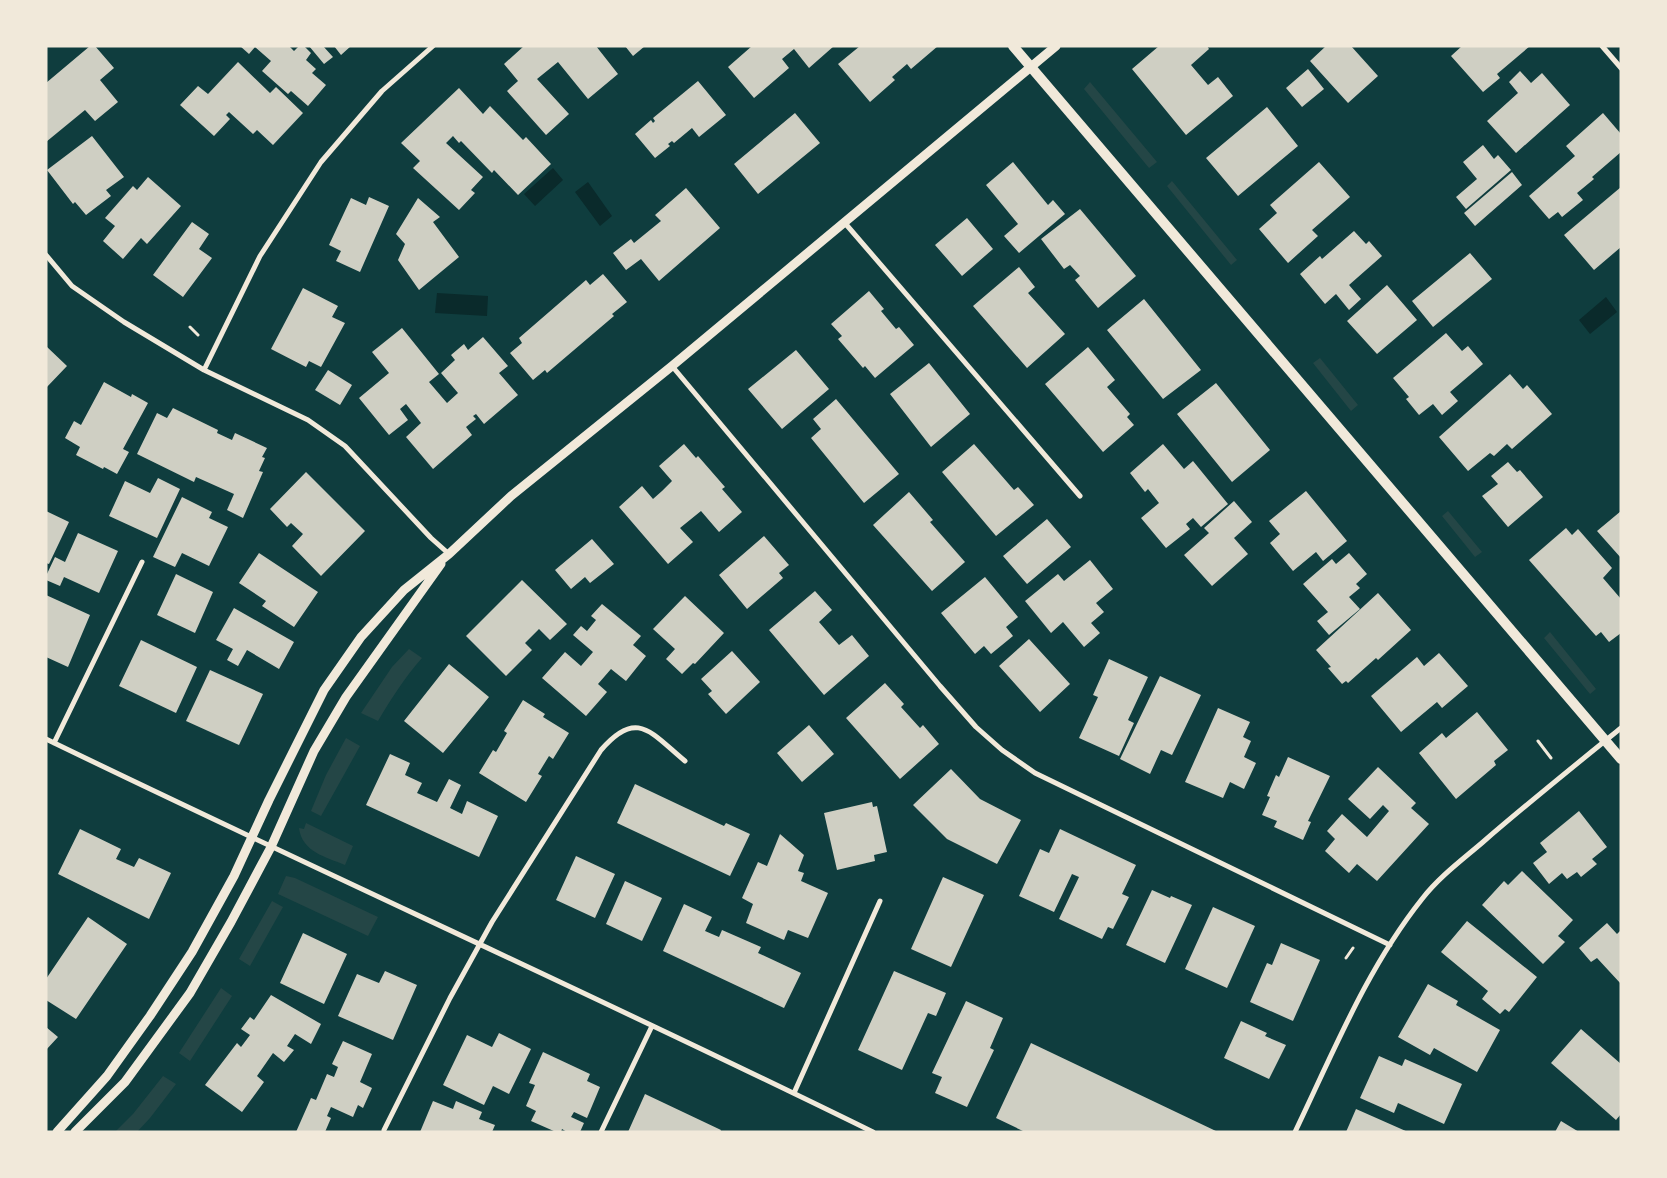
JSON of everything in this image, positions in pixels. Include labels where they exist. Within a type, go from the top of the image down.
[{"type":"main road","points":[[1013,46],[1621,759]]},
{"type":"street","points":[[204,370],[260,256],[321,162],[382,91],[433,46]]},
{"type":"street","points":[[57,1132],[107,1076],[150,1016],[192,952],[234,876],[324,690],[361,638],[404,590],[449,554],[510,496],[672,366],[1056,46]]},
{"type":"street","points":[[1602,46],[1621,68]]},
{"type":"street","points":[[844,221],[1080,496]]},
{"type":"street","points":[[46,255],[72,286],[124,322],[204,370],[308,420],[345,446],[449,554]]},
{"type":"street","points":[[672,366],[940,686],[976,727],[1002,750],[1035,773],[1390,945]]},
{"type":"street","points":[[76,1132],[125,1082],[190,993],[271,847],[314,751],[346,697],[449,554]]},
{"type":"street","points":[[54,743],[142,562]]},
{"type":"street","points":[[384,1130],[450,998],[480,943],[601,750],[612,738],[628,728],[644,729],[649,730],[685,761]]},
{"type":"street","points":[[1295,1132],[1364,988],[1422,898],[1443,876],[1502,825],[1621,728]]},
{"type":"street","points":[[46,739],[252,839],[480,943],[872,1132]]},
{"type":"street","points":[[794,1093],[880,901]]},
{"type":"street","points":[[601,1132],[652,1026]]},
{"type":"path","points":[[190,326],[199,336]]},
{"type":"path","points":[[1538,741],[1555,763]]},
{"type":"path","points":[[1346,958],[1354,946]]},
{"type":"shaded area","points":[[1090,82],[1157,162],[1149,168],[1084,89]]},
{"type":"shaded area","points":[[553,168],[563,180],[535,206],[524,194]]},
{"type":"shaded area","points":[[1172,181],[1237,260],[1231,265],[1167,186]]},
{"type":"shaded area","points":[[588,182],[612,216],[600,226],[575,192]]},
{"type":"shaded area","points":[[437,293],[488,296],[487,316],[435,313]]},
{"type":"shaded area","points":[[1606,297],[1617,312],[1590,334],[1579,320]]},
{"type":"shaded area","points":[[1320,358],[1358,405],[1351,411],[1313,363]]},
{"type":"shaded area","points":[[1448,511],[1482,552],[1475,557],[1442,516]]},
{"type":"shaded area","points":[[1550,632],[1596,689],[1590,694],[1544,638]]},
{"type":"shaded area","points":[[409,649],[422,658],[398,688],[378,721],[361,713],[392,667]]},
{"type":"shaded area","points":[[346,738],[360,746],[321,816],[311,811],[326,775]]},
{"type":"shaded area","points":[[306,823],[353,846],[345,865],[323,856],[305,843],[299,828],[304,829]]},
{"type":"shaded area","points":[[286,876],[295,878],[378,917],[368,936],[278,894]]},
{"type":"shaded area","points":[[272,901],[283,907],[250,966],[239,959]]},
{"type":"shaded area","points":[[221,988],[232,996],[190,1061],[179,1053]]},
{"type":"shaded area","points":[[163,1076],[176,1084],[150,1118],[137,1132],[115,1132],[133,1114]]},
{"type":"building","points":[[90,46],[95,46],[114,68],[100,80],[118,102],[95,121],[85,110],[46,142],[46,83]]},
{"type":"building","points":[[240,46],[289,46],[294,51],[299,46],[304,46],[311,53],[306,60],[316,69],[312,73],[326,85],[308,106],[291,91],[288,94],[262,71],[271,61],[255,47],[249,54]]},
{"type":"building","points":[[309,46],[323,46],[333,57],[324,64]]},
{"type":"building","points":[[334,46],[351,46],[341,55]]},
{"type":"building","points":[[524,46],[596,46],[618,74],[588,99],[558,62],[537,79],[569,114],[546,135],[507,91],[518,81],[504,64]]},
{"type":"building","points":[[625,46],[645,46],[633,56]]},
{"type":"building","points":[[752,46],[834,46],[809,68],[794,49],[782,59],[789,68],[754,98],[728,67]]},
{"type":"building","points":[[860,46],[938,46],[911,69],[907,64],[892,77],[895,80],[870,102],[838,64]]},
{"type":"building","points":[[1159,46],[1207,46],[1209,49],[1191,65],[1208,85],[1218,77],[1233,96],[1186,135],[1132,69]]},
{"type":"building","points":[[1326,46],[1351,46],[1378,76],[1348,103],[1310,61]]},
{"type":"building","points":[[1462,46],[1530,46],[1497,74],[1500,78],[1483,92],[1451,56]]},
{"type":"building","points":[[238,62],[270,93],[276,87],[303,113],[273,145],[257,130],[253,134],[229,112],[226,115],[230,119],[214,136],[180,105],[198,86],[208,94]]},
{"type":"building","points":[[1308,69],[1324,89],[1302,107],[1286,88]]},
{"type":"building","points":[[1520,71],[1531,83],[1542,73],[1570,105],[1516,153],[1487,121],[1518,93],[1509,82]]},
{"type":"building","points":[[698,81],[726,115],[699,137],[692,128],[674,143],[672,141],[668,144],[670,146],[655,158],[635,134],[651,120],[653,123],[655,121],[653,118]]},
{"type":"building","points":[[459,88],[483,114],[490,106],[523,140],[526,137],[551,164],[518,195],[494,170],[492,173],[461,141],[459,143],[453,136],[446,143],[483,177],[471,190],[475,193],[459,210],[413,168],[420,161],[401,143]]},
{"type":"building","points":[[1267,107],[1298,146],[1238,196],[1206,158]]},
{"type":"building","points":[[795,113],[820,143],[758,194],[734,164]]},
{"type":"building","points":[[1603,113],[1621,134],[1621,152],[1577,193],[1583,200],[1562,217],[1558,212],[1549,219],[1529,196],[1575,156],[1566,146]]},
{"type":"building","points":[[92,136],[124,177],[106,190],[111,196],[86,215],[75,202],[73,204],[47,170]]},
{"type":"building","points":[[1483,145],[1494,159],[1498,155],[1511,170],[1466,209],[1456,197],[1477,179],[1463,162]]},
{"type":"building","points":[[1013,162],[1048,205],[1053,200],[1065,214],[1019,253],[1004,236],[1018,224],[986,185]]},
{"type":"building","points":[[1319,162],[1350,197],[1312,230],[1318,236],[1288,263],[1259,229],[1277,213],[1270,205]]},
{"type":"building","points":[[1512,172],[1522,185],[1475,226],[1464,213]]},
{"type":"building","points":[[148,177],[181,206],[147,244],[141,238],[123,259],[103,241],[115,226],[105,218],[133,186],[137,190]]},
{"type":"building","points":[[1621,187],[1621,247],[1594,270],[1564,235]]},
{"type":"building","points":[[686,188],[720,228],[659,281],[641,259],[626,270],[613,253],[631,239],[634,243],[661,221],[655,215]]},
{"type":"building","points":[[369,197],[389,206],[360,272],[336,261],[341,251],[329,245],[351,198],[366,205]]},
{"type":"building","points":[[418,198],[440,217],[433,222],[459,257],[419,290],[398,260],[405,244],[396,234]]},
{"type":"building","points":[[1080,209],[1136,276],[1098,308],[1075,280],[1080,276],[1070,265],[1064,269],[1041,239]]},
{"type":"building","points":[[967,218],[993,249],[962,276],[935,245]]},
{"type":"building","points":[[192,222],[209,234],[199,249],[212,258],[183,297],[153,275]]},
{"type":"building","points":[[1354,231],[1366,244],[1369,241],[1382,256],[1349,285],[1361,299],[1349,310],[1336,294],[1325,304],[1300,274],[1320,256],[1322,259]]},
{"type":"building","points":[[1470,253],[1492,279],[1433,327],[1412,301]]},
{"type":"building","points":[[1019,267],[1035,287],[1028,293],[1065,334],[1027,368],[973,306]]},
{"type":"building","points":[[603,274],[627,302],[612,314],[614,316],[547,373],[545,370],[533,380],[510,353],[522,343],[519,338],[586,280],[590,285]]},
{"type":"building","points":[[1387,285],[1417,320],[1377,354],[1347,321]]},
{"type":"building","points":[[303,288],[338,306],[332,317],[345,323],[321,367],[309,361],[306,367],[271,349]]},
{"type":"building","points":[[869,291],[884,309],[881,311],[896,329],[899,327],[914,345],[875,378],[865,366],[863,368],[838,339],[842,336],[831,324]]},
{"type":"building","points":[[1144,299],[1201,370],[1163,399],[1107,330]]},
{"type":"building","points":[[402,328],[439,374],[429,382],[447,403],[458,393],[441,373],[455,360],[451,355],[464,344],[468,350],[483,337],[508,366],[499,373],[518,395],[484,424],[476,414],[473,416],[476,419],[466,427],[472,435],[433,469],[406,437],[421,423],[406,404],[400,409],[408,420],[389,435],[359,398],[389,373],[372,352]]},
{"type":"building","points":[[1446,333],[1462,351],[1468,346],[1483,364],[1450,392],[1458,401],[1442,415],[1433,404],[1419,415],[1406,399],[1409,397],[1393,378]]},
{"type":"building","points":[[46,346],[67,366],[46,388]]},
{"type":"building","points":[[1088,347],[1115,380],[1107,387],[1130,414],[1127,417],[1134,425],[1103,452],[1045,384]]},
{"type":"building","points":[[796,350],[829,389],[782,429],[748,389]]},
{"type":"building","points":[[929,363],[970,414],[931,447],[890,394]]},
{"type":"building","points":[[328,370],[352,385],[340,405],[315,390]]},
{"type":"building","points":[[1510,374],[1523,389],[1527,385],[1552,414],[1512,449],[1507,444],[1494,456],[1490,453],[1468,471],[1439,437]]},
{"type":"building","points":[[104,382],[131,397],[132,394],[148,403],[123,449],[129,452],[117,474],[76,455],[80,447],[65,438],[74,421],[81,425]]},
{"type":"building","points":[[1216,383],[1270,450],[1232,482],[1177,414]]},
{"type":"building","points":[[836,399],[899,474],[864,503],[811,438],[821,429],[813,419]]},
{"type":"building","points":[[173,408],[218,430],[217,433],[232,440],[235,433],[267,448],[262,457],[265,458],[259,471],[263,472],[243,518],[227,510],[234,494],[196,477],[194,482],[137,454],[157,413],[167,418]]},
{"type":"building","points":[[684,444],[696,458],[698,456],[725,487],[722,489],[742,512],[719,532],[701,511],[680,528],[693,542],[668,564],[619,507],[642,486],[653,499],[662,491],[672,481],[659,466]]},
{"type":"building","points":[[974,444],[1014,490],[1018,487],[1034,505],[996,536],[942,472]]},
{"type":"building","points":[[1163,444],[1184,469],[1193,461],[1228,504],[1201,527],[1193,518],[1186,524],[1190,529],[1166,548],[1141,518],[1159,503],[1148,489],[1145,492],[1130,473]]},
{"type":"building","points":[[1508,462],[1517,472],[1520,470],[1543,497],[1508,527],[1482,496],[1498,484],[1491,476]]},
{"type":"building","points":[[306,472],[365,531],[321,576],[292,546],[303,534],[291,523],[287,527],[270,509]]},
{"type":"building","points":[[158,478],[180,489],[157,538],[109,516],[125,481],[150,493]]},
{"type":"building","points":[[1306,491],[1347,541],[1323,561],[1316,552],[1293,571],[1270,543],[1280,534],[1269,521]]},
{"type":"building","points":[[909,492],[933,520],[930,522],[965,562],[932,591],[873,525]]},
{"type":"building","points":[[182,497],[212,512],[209,518],[228,527],[209,566],[182,553],[175,567],[153,557]]},
{"type":"building","points":[[1234,501],[1252,522],[1234,538],[1248,554],[1212,586],[1184,555],[1209,533],[1204,528]]},
{"type":"building","points":[[46,511],[69,522],[49,564],[46,563]]},
{"type":"building","points":[[1621,511],[1621,558],[1597,531]]},
{"type":"building","points":[[1047,519],[1071,547],[1027,584],[1003,556]]},
{"type":"building","points":[[1566,528],[1572,535],[1578,529],[1612,568],[1603,578],[1621,599],[1621,633],[1609,642],[1601,632],[1596,636],[1529,560]]},
{"type":"building","points":[[78,533],[118,551],[99,593],[64,577],[60,586],[46,580],[55,557],[65,562]]},
{"type":"building","points":[[764,536],[789,565],[779,573],[783,578],[747,609],[719,575]]},
{"type":"building","points":[[592,539],[614,564],[590,583],[585,577],[571,589],[555,570]]},
{"type":"building","points":[[259,553],[318,592],[294,627],[262,606],[266,601],[239,583]]},
{"type":"building","points":[[1349,553],[1367,574],[1356,584],[1360,588],[1349,597],[1360,609],[1329,635],[1317,621],[1328,612],[1303,584],[1332,559],[1336,564]]},
{"type":"building","points":[[1090,560],[1113,589],[1096,603],[1104,612],[1091,623],[1100,633],[1084,647],[1063,622],[1051,633],[1025,601],[1058,574],[1064,581]]},
{"type":"building","points":[[176,574],[213,592],[195,633],[157,615]]},
{"type":"building","points":[[985,577],[1018,617],[1006,627],[1013,636],[991,654],[984,646],[975,654],[941,613]]},
{"type":"building","points":[[522,580],[567,624],[550,640],[539,629],[525,643],[532,650],[506,676],[466,636]]},
{"type":"building","points":[[815,591],[832,610],[819,622],[839,645],[852,635],[869,656],[824,695],[769,630]]},
{"type":"building","points":[[1378,593],[1411,630],[1378,660],[1376,658],[1348,683],[1346,681],[1342,684],[1328,668],[1331,667],[1316,650]]},
{"type":"building","points":[[46,595],[90,615],[68,667],[46,657]]},
{"type":"building","points":[[685,596],[724,633],[695,664],[693,663],[682,674],[666,659],[675,649],[653,629]]},
{"type":"building","points":[[602,604],[641,636],[633,645],[646,656],[626,681],[611,669],[598,684],[607,692],[586,716],[542,678],[565,652],[581,666],[593,652],[573,635],[581,626],[587,631],[596,620],[591,616]]},
{"type":"building","points":[[234,608],[294,642],[279,669],[247,650],[238,666],[227,660],[233,649],[216,640]]},
{"type":"building","points":[[1029,639],[1070,684],[1040,712],[999,666]]},
{"type":"building","points":[[141,640],[197,667],[176,713],[119,686]]},
{"type":"building","points":[[732,651],[760,682],[726,714],[708,694],[712,691],[701,679]]},
{"type":"building","points":[[1439,653],[1468,686],[1442,708],[1437,702],[1401,732],[1371,696],[1417,657],[1424,666]]},
{"type":"building","points":[[1109,659],[1148,677],[1128,720],[1134,723],[1119,756],[1079,738],[1098,697],[1093,695]]},
{"type":"building","points":[[449,664],[489,697],[443,753],[404,721]]},
{"type":"building","points":[[210,670],[263,694],[239,745],[186,721]]},
{"type":"building","points":[[1160,676],[1201,695],[1172,755],[1161,750],[1150,774],[1120,759]]},
{"type":"building","points":[[885,683],[904,704],[901,707],[920,728],[923,725],[939,744],[900,779],[846,718]]},
{"type":"building","points":[[523,700],[545,714],[543,717],[569,733],[553,759],[549,756],[538,774],[542,776],[526,802],[479,773],[493,750],[496,752],[507,733],[504,731]]},
{"type":"building","points":[[1218,708],[1250,722],[1243,737],[1251,741],[1244,757],[1256,763],[1244,789],[1230,782],[1223,798],[1185,782]]},
{"type":"building","points":[[1477,712],[1508,750],[1494,761],[1496,765],[1456,799],[1419,753],[1442,733],[1446,738]]},
{"type":"building","points":[[809,725],[834,754],[802,782],[777,753]]},
{"type":"building","points":[[390,754],[410,763],[405,775],[422,783],[417,793],[437,802],[449,779],[461,785],[450,808],[462,814],[467,801],[498,816],[479,857],[366,805]]},
{"type":"building","points":[[1288,757],[1330,776],[1308,821],[1311,822],[1303,840],[1274,827],[1277,821],[1262,815],[1270,797],[1267,796],[1276,775],[1279,777]]},
{"type":"building","points":[[1378,767],[1416,803],[1411,808],[1429,824],[1377,881],[1357,864],[1349,873],[1325,851],[1335,839],[1327,831],[1342,814],[1367,837],[1389,811],[1383,805],[1370,819],[1348,799]]},
{"type":"building","points":[[951,769],[980,799],[1021,820],[997,864],[947,839],[913,805]]},
{"type":"building","points":[[635,784],[724,826],[726,823],[750,834],[730,876],[617,823]]},
{"type":"building","points":[[872,802],[873,807],[877,806],[887,852],[874,855],[875,861],[837,870],[824,813]]},
{"type":"building","points":[[1579,811],[1607,847],[1592,859],[1597,864],[1581,877],[1577,872],[1567,879],[1562,873],[1549,884],[1533,863],[1547,852],[1540,843]]},
{"type":"building","points":[[80,829],[121,849],[116,859],[134,867],[139,858],[171,873],[149,919],[58,874]]},
{"type":"building","points":[[1060,829],[1136,865],[1122,894],[1129,897],[1113,929],[1108,927],[1102,939],[1059,919],[1079,877],[1072,874],[1054,912],[1019,896],[1040,849],[1049,853]]},
{"type":"building","points":[[780,834],[804,855],[798,871],[804,873],[801,881],[828,893],[808,938],[788,930],[784,940],[746,923],[753,904],[742,898],[758,862],[767,866]]},
{"type":"building","points":[[576,856],[615,874],[595,918],[556,900]]},
{"type":"building","points":[[1522,871],[1573,920],[1558,936],[1565,942],[1543,964],[1482,905],[1504,881],[1508,885]]},
{"type":"building","points":[[943,877],[984,895],[951,967],[911,949]]},
{"type":"building","points":[[625,881],[662,898],[642,941],[606,924]]},
{"type":"building","points":[[1152,890],[1192,905],[1165,963],[1126,945]]},
{"type":"building","points":[[684,904],[712,917],[705,931],[719,937],[722,930],[761,947],[758,953],[801,973],[784,1008],[663,951]]},
{"type":"building","points":[[1213,907],[1255,926],[1227,988],[1185,969]]},
{"type":"building","points":[[88,917],[127,944],[76,1019],[46,1000],[46,979]]},
{"type":"building","points":[[1467,921],[1537,977],[1509,1012],[1505,1009],[1500,1014],[1482,999],[1488,991],[1441,952]]},
{"type":"building","points":[[1607,923],[1617,934],[1621,930],[1621,984],[1597,958],[1591,962],[1579,948]]},
{"type":"building","points":[[303,933],[347,954],[324,1004],[280,983]]},
{"type":"building","points":[[1281,943],[1320,960],[1293,1021],[1250,1002],[1267,963],[1272,965]]},
{"type":"building","points":[[385,971],[417,985],[393,1040],[338,1016],[357,974],[379,983]]},
{"type":"building","points":[[894,971],[946,993],[936,1016],[928,1013],[902,1070],[858,1050]]},
{"type":"building","points":[[1428,984],[1458,1001],[1456,1005],[1500,1030],[1477,1072],[1434,1048],[1430,1055],[1398,1037]]},
{"type":"building","points":[[271,995],[321,1024],[311,1044],[295,1034],[287,1046],[294,1050],[284,1062],[273,1053],[257,1076],[264,1082],[242,1112],[205,1085],[237,1043],[241,1047],[250,1035],[241,1029],[250,1017],[254,1020]]},
{"type":"building","points":[[966,1001],[1003,1018],[990,1048],[994,1050],[967,1107],[935,1093],[942,1077],[932,1073]]},
{"type":"building","points":[[1241,1021],[1267,1033],[1265,1036],[1286,1045],[1269,1079],[1224,1058]]},
{"type":"building","points":[[46,1027],[58,1037],[46,1050]]},
{"type":"building","points":[[1581,1029],[1621,1064],[1621,1114],[1616,1120],[1551,1063]]},
{"type":"building","points":[[499,1033],[531,1049],[509,1094],[493,1086],[484,1105],[443,1085],[467,1035],[492,1047]]},
{"type":"building","points":[[343,1041],[372,1054],[360,1082],[372,1088],[363,1108],[358,1105],[353,1117],[331,1107],[327,1116],[331,1118],[325,1132],[296,1132],[311,1098],[316,1100],[327,1074],[334,1077],[338,1067],[332,1064]]},
{"type":"building","points":[[1031,1043],[1218,1132],[1025,1132],[996,1118]]},
{"type":"building","points":[[543,1052],[590,1074],[587,1081],[600,1087],[587,1118],[574,1112],[571,1117],[584,1123],[580,1132],[567,1132],[562,1129],[561,1132],[556,1132],[531,1121],[536,1111],[526,1106],[535,1085],[529,1083]]},
{"type":"building","points":[[1379,1056],[1402,1066],[1405,1059],[1462,1084],[1444,1124],[1398,1103],[1394,1113],[1360,1098]]},
{"type":"building","points":[[645,1094],[721,1130],[720,1132],[628,1132]]},
{"type":"building","points":[[433,1101],[453,1109],[456,1101],[482,1112],[479,1119],[495,1125],[492,1132],[420,1132]]},
{"type":"building","points":[[1356,1109],[1408,1132],[1346,1132]]},
{"type":"building","points":[[1561,1121],[1579,1132],[1555,1132]]}]
